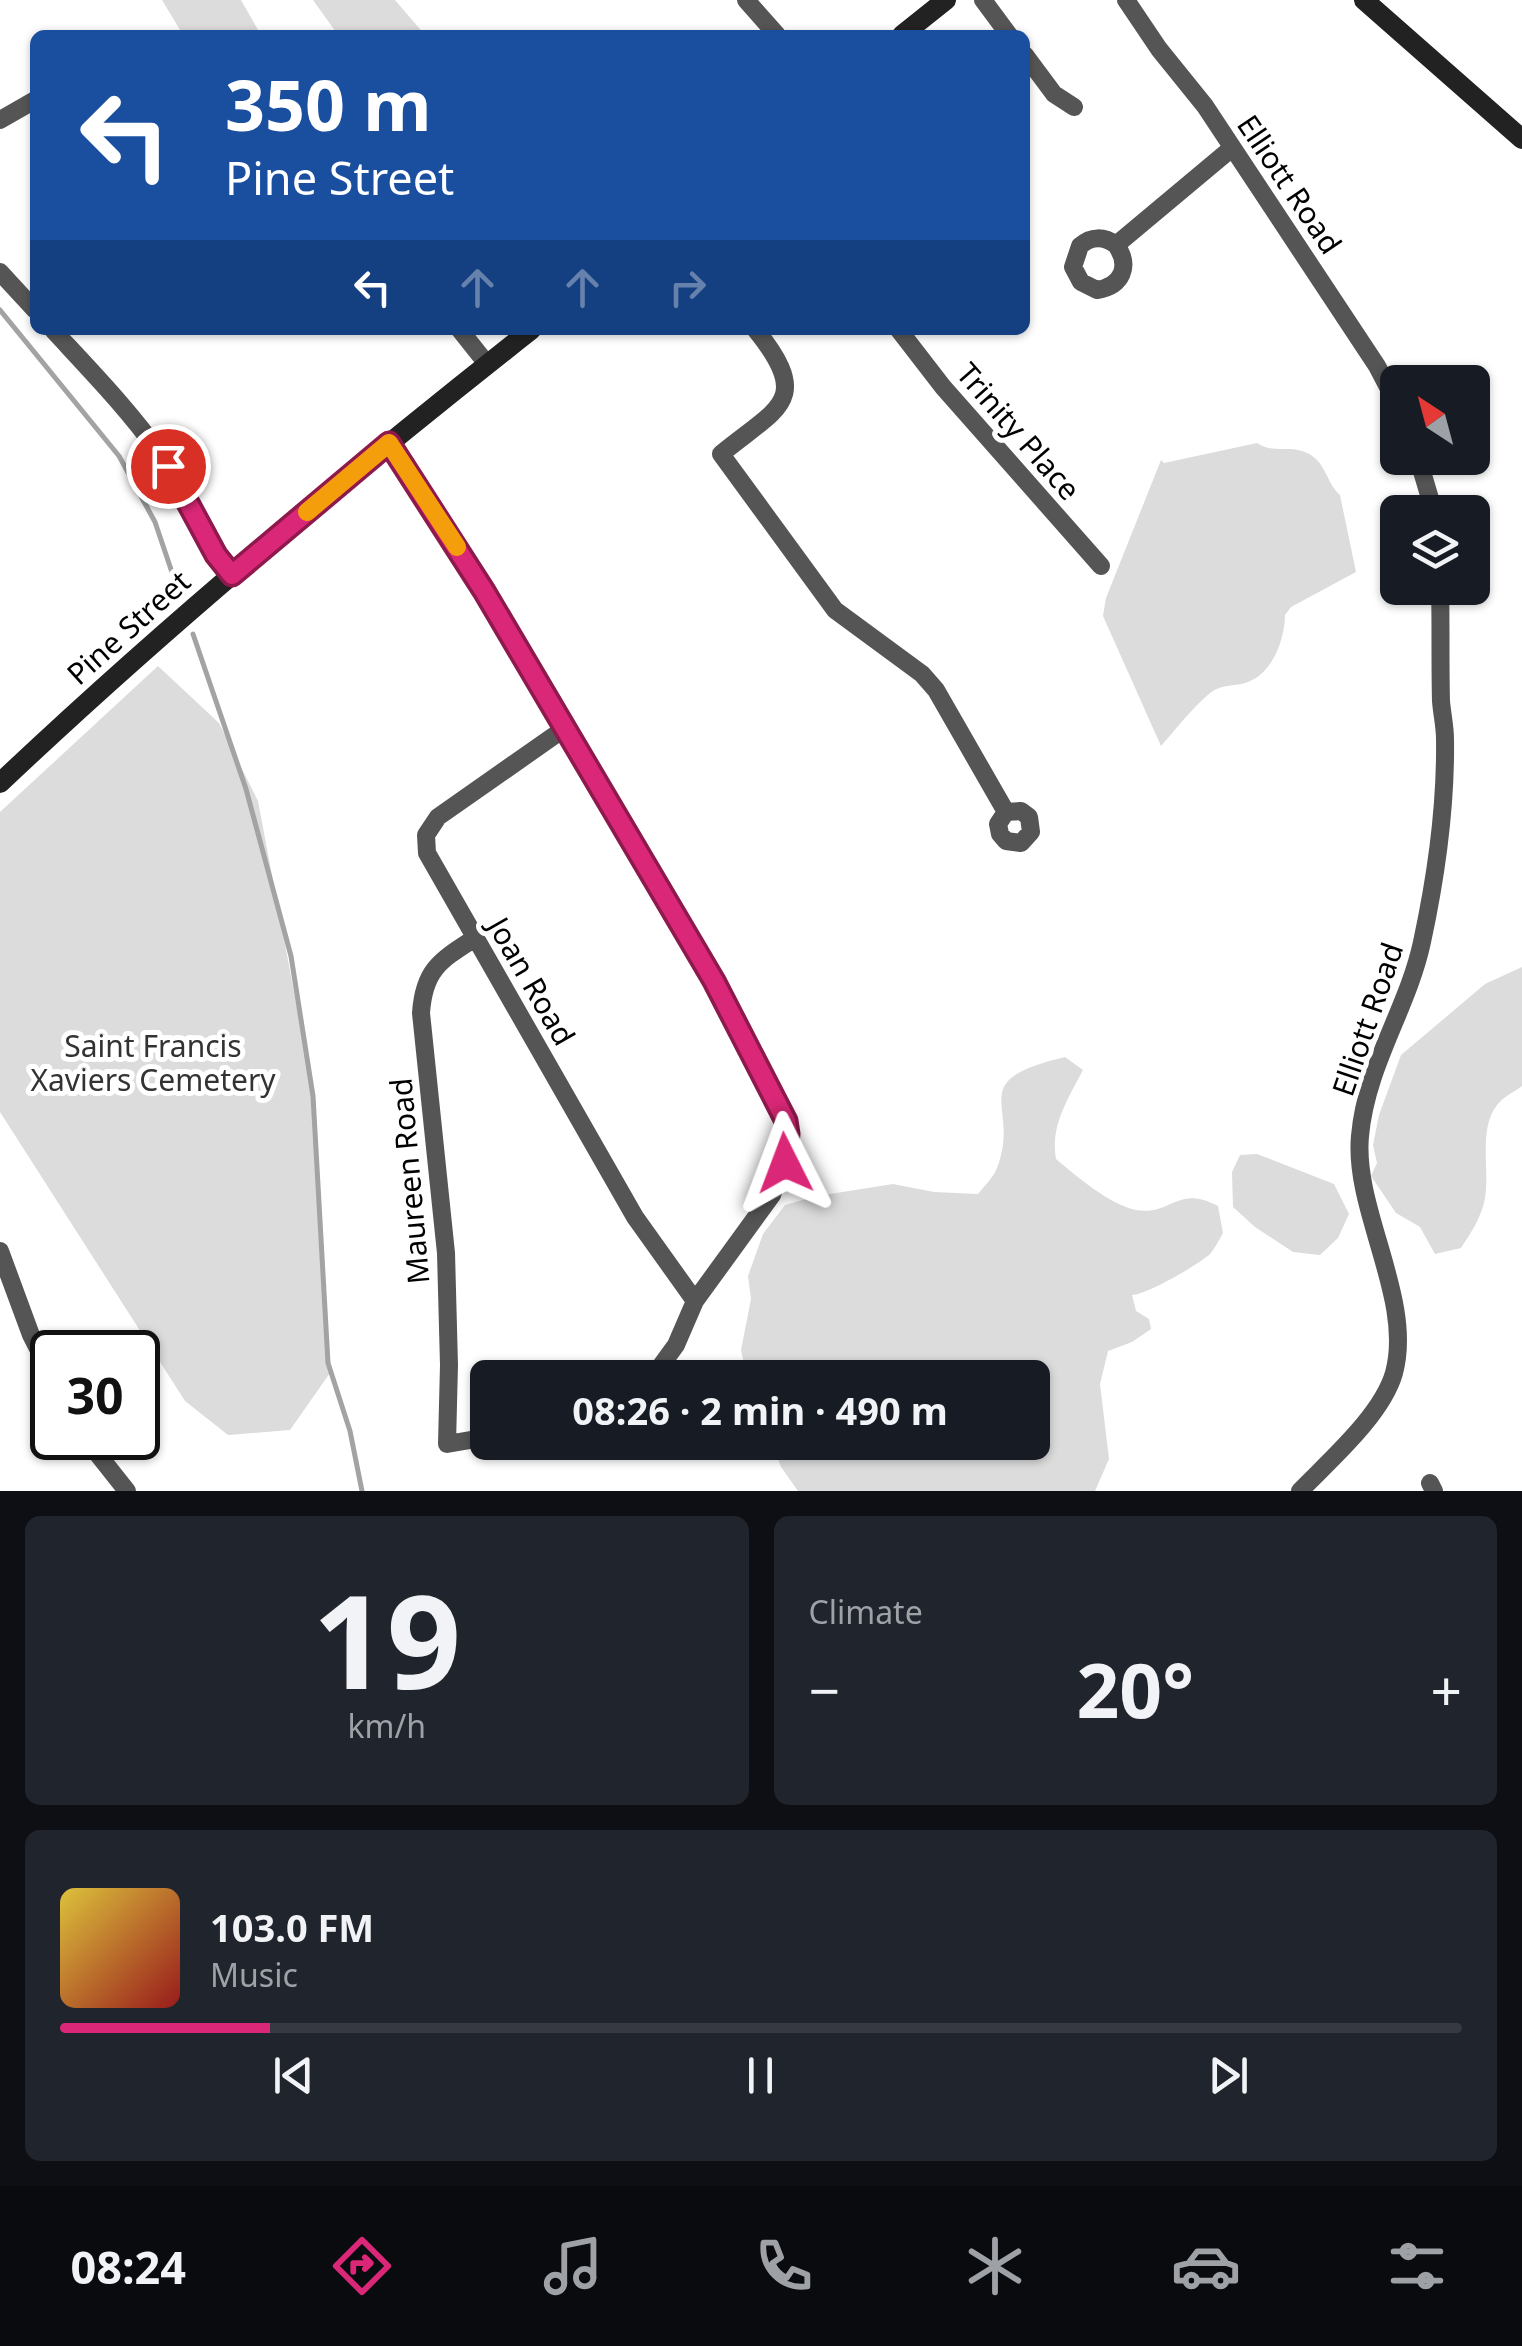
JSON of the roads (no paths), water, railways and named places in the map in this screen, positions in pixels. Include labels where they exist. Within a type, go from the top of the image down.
[{"type":"main road","points":[[908,30],[946,0]]},
{"type":"main road","points":[[1364,0],[1520,134]]},
{"type":"main road","name":"Pine Street","points":[[0,783],[232,575],[525,335]]},
{"type":"street","points":[[746,0],[773,30]]},
{"type":"street","points":[[983,0],[1006,30]]},
{"type":"street","name":"Elliott Road","points":[[1126,0],[1232,148],[1380,373]]},
{"type":"street","points":[[1030,63],[1054,94],[1074,107]]},
{"type":"street","points":[[0,120],[30,103]]},
{"type":"street","points":[[1116,245],[1232,148]]},
{"type":"street","points":[[0,272],[30,305]]},
{"type":"street","points":[[58,335],[162,456],[216,555],[232,575]]},
{"type":"street","points":[[464,335],[487,364]]},
{"type":"street","points":[[760,335],[783,365],[786,392],[775,409],[720,454],[835,610],[929,681],[1006,812]]},
{"type":"street","name":"Trinity Place","points":[[903,335],[951,396],[1102,566]]},
{"type":"street","points":[[389,443],[484,591],[714,981],[786,1121],[788,1149],[772,1194],[695,1301],[665,1360]]},
{"type":"street","name":"Elliott Road","points":[[1300,1491],[1380,1403],[1394,1374],[1397,1357],[1395,1315],[1363,1180],[1360,1139],[1382,1047],[1415,970],[1429,902],[1445,738],[1441,605]]},
{"type":"street","name":"Joan Road","points":[[565,728],[452,806],[428,830],[425,844],[430,860],[635,1217],[695,1301]]},
{"type":"street","name":"Maureen Road","points":[[470,1440],[447,1444],[446,1252],[420,1014],[432,970],[475,938]]},
{"type":"street","points":[[0,1251],[30,1332]]},
{"type":"street","points":[[102,1460],[127,1491]]},
{"type":"waterway","points":[[0,310],[119,456],[155,522],[180,596]]},
{"type":"waterway","points":[[193,634],[246,789],[291,956],[313,1096],[328,1363],[350,1431],[362,1491]]},
{"type":"park label","name":"Saint Francis Xaviers Cemetery","points":[[153,1062]]}]
